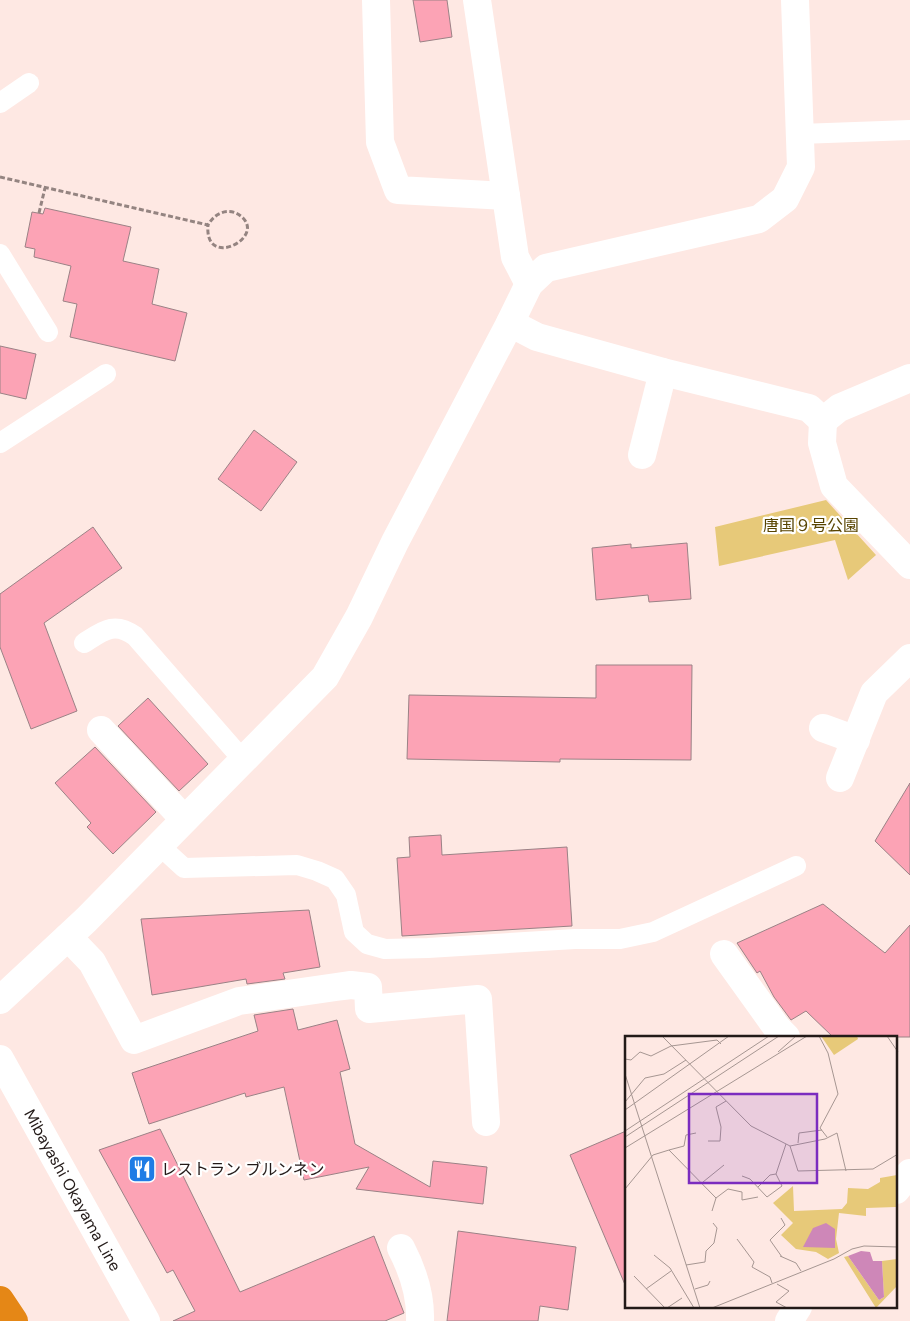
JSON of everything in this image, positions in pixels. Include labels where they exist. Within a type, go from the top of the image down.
[{"type":"highway","points":[[0,1300],[14,1321]]},
{"type":"street","points":[[376,0],[380,142],[398,190],[506,196]]},
{"type":"street","points":[[478,0],[516,257],[528,284]]},
{"type":"street","points":[[0,1000],[68,937],[160,846],[184,819],[325,677],[360,617],[396,542],[510,323],[528,284],[546,268],[758,219],[785,199],[801,167],[795,0]]},
{"type":"street","points":[[510,323],[537,337],[663,372],[809,408],[823,421]]},
{"type":"street","points":[[642,455],[663,372]]},
{"type":"street","points":[[910,378],[839,408],[823,421],[822,443],[834,486],[910,565]]},
{"type":"street","points":[[840,778],[874,693],[910,658]]},
{"type":"street","points":[[823,728],[856,740]]},
{"type":"street","points":[[101,730],[184,819]]},
{"type":"street","points":[[68,937],[92,962],[134,1040],[239,1001],[351,985],[368,987],[369,1009],[478,999],[486,1122]]},
{"type":"street","points":[[724,954],[777,1028],[785,1036]]},
{"type":"street","name":"Mibayashi Okayama Line","points":[[0,1058],[146,1321]]},
{"type":"street","points":[[401,1248],[412,1270],[420,1308],[420,1321]]},
{"type":"street","points":[[789,1321],[797,1308]]},
{"type":"lane","points":[[0,103],[29,82]]},
{"type":"lane","points":[[800,134],[910,130]]},
{"type":"lane","points":[[0,254],[48,332]]},
{"type":"lane","points":[[0,443],[106,374]]},
{"type":"lane","points":[[84,643],[110,628],[126,630],[135,636],[243,760]]},
{"type":"lane","points":[[160,846],[184,868],[297,865],[335,879],[346,895],[354,932],[367,944],[385,949],[574,939],[620,939],[654,932],[796,866]]},
{"type":"path","points":[[0,177],[208,225]]},
{"type":"path","points":[[39,213],[46,188]]},
{"type":"path","points":[[230,211],[239,214],[245,220],[247,229],[243,239],[237,245],[221,247],[214,245],[208,239],[208,225],[213,216],[221,212],[230,211]]},
{"type":"green space","name":"唐国９号公園","points":[[826,500],[876,555],[848,580],[835,540],[719,566],[715,527]]},
{"type":"building","points":[[413,0],[447,0],[452,37],[420,42]]},
{"type":"building","points":[[45,208],[131,227],[123,261],[159,269],[152,304],[187,313],[175,361],[70,337],[77,304],[63,301],[71,266],[34,257],[35,249],[25,247],[32,212],[43,214]]},
{"type":"building","points":[[0,346],[36,354],[26,399],[0,393]]},
{"type":"building","points":[[254,430],[297,462],[261,511],[218,479]]},
{"type":"building","points":[[93,527],[122,568],[44,623],[77,711],[31,729],[0,647],[0,594]]},
{"type":"building","points":[[687,543],[691,599],[649,602],[648,595],[596,600],[592,548],[631,544],[631,548]]},
{"type":"building","points":[[596,665],[692,665],[691,760],[560,759],[560,762],[407,759],[409,695],[596,698]]},
{"type":"building","points":[[148,698],[208,764],[179,791],[118,726]]},
{"type":"building","points":[[95,747],[156,812],[113,854],[87,827],[91,823],[55,783]]},
{"type":"building","points":[[910,783],[910,875],[875,841]]},
{"type":"building","points":[[441,835],[442,855],[567,847],[572,926],[402,936],[397,858],[410,857],[409,837]]},
{"type":"building","points":[[823,904],[885,953],[910,925],[910,1037],[832,1036],[806,1011],[791,1020],[774,997],[760,971],[757,973],[737,943]]},
{"type":"building","points":[[309,910],[320,967],[283,973],[285,979],[247,984],[246,979],[152,995],[141,919]]},
{"type":"building","points":[[293,1009],[298,1030],[337,1020],[350,1069],[340,1072],[355,1144],[430,1187],[433,1161],[487,1167],[483,1204],[356,1189],[369,1167],[304,1180],[284,1087],[246,1097],[245,1093],[149,1124],[132,1073],[258,1031],[254,1015]]},
{"type":"building","points":[[160,1129],[240,1292],[374,1236],[404,1313],[385,1321],[173,1321],[195,1311],[173,1270],[167,1273],[99,1150]]},
{"type":"building","points":[[625,1131],[625,1285],[570,1155]]},
{"type":"building","points":[[458,1231],[576,1247],[568,1310],[540,1306],[538,1321],[447,1321]]},
{"type":"place","name":"レストラン ブルンネン","points":[[142,1169]]}]
